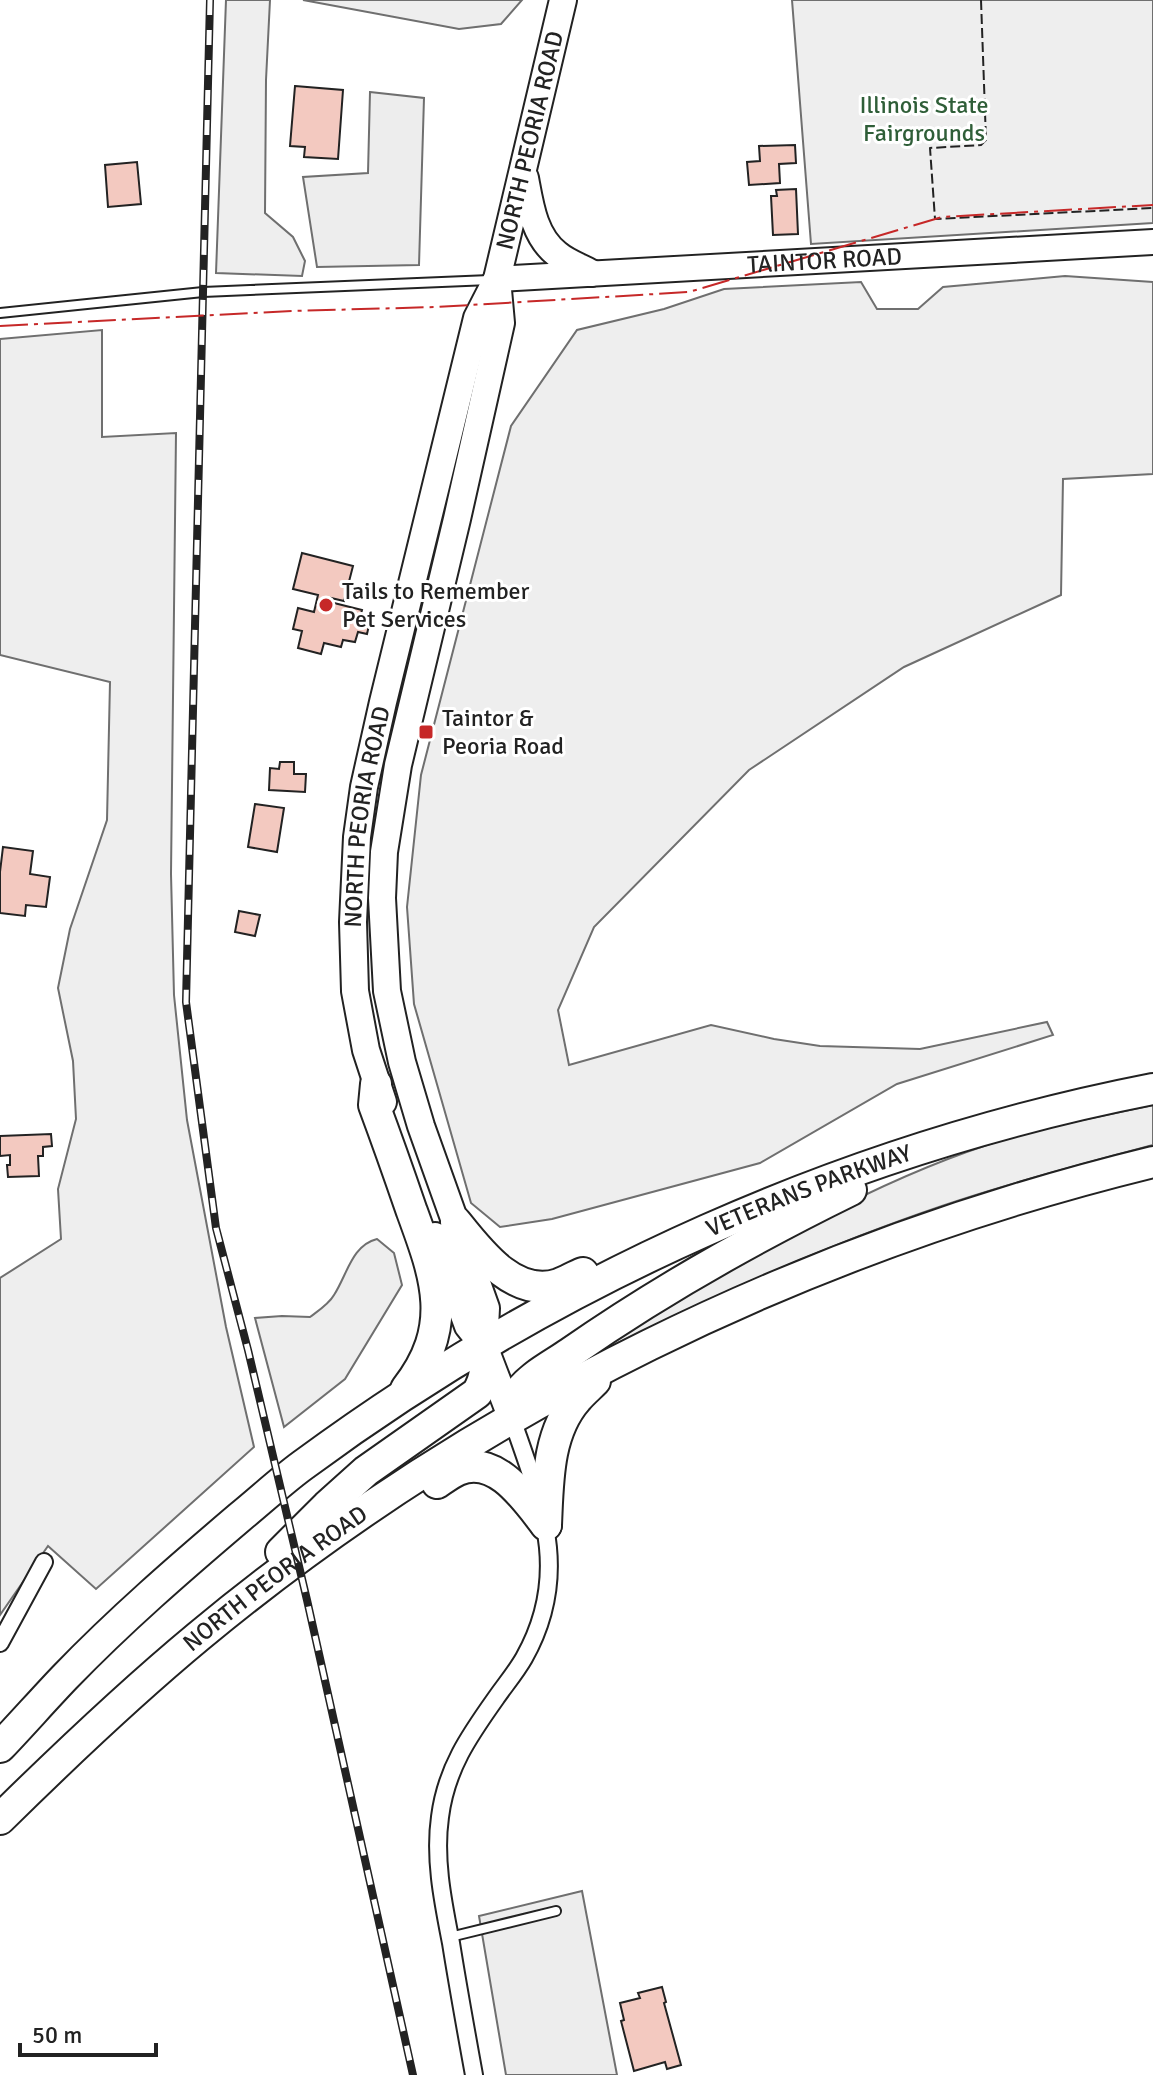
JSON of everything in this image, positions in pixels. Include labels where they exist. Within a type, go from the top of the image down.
[{"type":"highway","points":[[376,1084],[374,1105],[428,1256],[436,1287],[436,1321],[429,1350],[420,1371],[400,1397]]},
{"type":"highway","name":"VETERANS PARKWAY","points":[[484,1346],[648,1256],[822,1182],[935,1144],[1095,1101],[1153,1089]]},
{"type":"highway","points":[[512,1419],[517,1395],[529,1382],[653,1297],[780,1225],[935,1144]]},
{"type":"highway","points":[[512,1419],[620,1358],[715,1312],[821,1267],[1023,1196],[1153,1162]]},
{"type":"highway","points":[[456,1222],[483,1256],[499,1270],[517,1280],[536,1285],[557,1285],[741,1198],[822,1182]]},
{"type":"highway","points":[[0,1747],[88,1654],[197,1553],[300,1467],[400,1397],[484,1346],[486,1368],[477,1393],[366,1471],[327,1506],[201,1634]]},
{"type":"highway","points":[[546,1525],[550,1459],[559,1433],[576,1400],[620,1358]]},
{"type":"highway","name":"NORTH PEORIA ROAD","points":[[0,1819],[92,1729],[201,1634],[351,1521],[512,1419]]},
{"type":"highway","points":[[351,1521],[377,1520],[460,1469],[471,1467],[486,1469],[512,1483],[546,1525]]},
{"type":"main road","name":"NORTH PEORIA ROAD","points":[[512,1419],[484,1346],[468,1326],[413,1174],[376,1084],[355,991],[354,887],[364,787],[417,556],[477,318],[497,279],[563,0]]},
{"type":"main road","points":[[523,169],[542,240],[559,257],[591,273]]},
{"type":"main road","name":"TAINTOR ROAD","points":[[497,279],[1153,242]]},
{"type":"main road","name":"NORTH PEORIA ROAD","points":[[484,1346],[486,1308],[421,1126],[399,1050],[387,991],[382,883],[398,765],[501,323],[497,279]]},
{"type":"street","points":[[474,2075],[441,1890],[438,1853],[440,1816],[455,1761],[523,1659],[542,1614],[548,1590],[550,1569],[546,1525],[512,1419]]},
{"type":"street","points":[[0,1643],[44,1562]]},
{"type":"lane","points":[[0,313],[203,292],[497,279]]},
{"type":"lane","points":[[450,1937],[556,1911]]},
{"type":"green space","points":[[226,0],[270,0],[265,213],[293,237],[305,261],[302,276],[216,273]]},
{"type":"green space","points":[[303,0],[522,0],[501,24],[459,29]]},
{"type":"green space","name":"Illinois State Fairgrounds","points":[[792,0],[1153,0],[1153,223],[811,244]]},
{"type":"green space","points":[[1065,276],[1153,282],[1153,474],[1063,479],[1061,595],[904,667],[749,770],[594,927],[558,1010],[569,1065],[711,1025],[820,1046],[920,1049],[1047,1022],[1053,1035],[897,1084],[760,1163],[552,1219],[500,1227],[471,1203],[414,1004],[407,907],[421,775],[511,426],[577,330],[664,309],[724,289],[861,282],[877,309],[918,309],[943,287]]},
{"type":"green space","points":[[102,330],[102,437],[176,433],[171,874],[174,995],[187,1120],[226,1327],[254,1447],[96,1589],[48,1546],[0,1615],[0,1278],[61,1239],[58,1189],[76,1119],[73,1061],[58,988],[70,929],[107,820],[110,682],[0,655],[0,339]]},
{"type":"green space","points":[[1153,1105],[1153,1145],[995,1189],[856,1237],[688,1309],[606,1349],[603,1342],[790,1233],[936,1163],[1007,1139]]},
{"type":"green space","points":[[377,1239],[394,1253],[402,1285],[345,1379],[284,1427],[255,1318],[310,1317],[332,1298],[362,1247]]},
{"type":"shaded area","points":[[370,92],[424,98],[419,265],[317,267],[303,177],[368,173]]},
{"type":"shaded area","points":[[582,1891],[617,2075],[506,2075],[479,1916]]},
{"type":"building","points":[[295,86],[343,90],[338,159],[304,157],[305,147],[290,146]]},
{"type":"building","points":[[795,145],[796,163],[779,164],[780,183],[749,185],[747,162],[760,161],[759,146]]},
{"type":"building","points":[[137,162],[141,204],[108,207],[105,165]]},
{"type":"building","points":[[796,189],[798,234],[773,235],[771,196],[777,196],[776,190]]},
{"type":"building","points":[[302,553],[353,566],[344,601],[331,598],[330,602],[362,610],[360,618],[370,621],[367,634],[358,632],[355,642],[343,640],[341,647],[324,643],[321,654],[298,648],[302,631],[293,629],[298,608],[314,612],[318,595],[293,589]]},
{"type":"building","points":[[280,762],[294,762],[294,774],[306,774],[305,792],[269,790],[270,768],[279,769]]},
{"type":"building","points":[[255,804],[284,808],[277,852],[248,847]]},
{"type":"building","points":[[3,847],[33,851],[30,874],[50,877],[46,907],[26,905],[25,916],[0,913]]},
{"type":"building","points":[[239,911],[260,915],[255,936],[235,932]]},
{"type":"building","points":[[51,1134],[52,1146],[43,1147],[43,1156],[38,1156],[39,1176],[8,1177],[10,1155],[0,1156],[0,1136]]},
{"type":"building","points":[[662,1987],[681,2065],[667,2069],[665,2062],[634,2071],[621,2021],[624,2020],[620,2003],[640,1998],[638,1993]]},
{"type":"railway","points":[[210,0],[186,1002],[216,1228],[307,1600],[413,2075]]},
{"type":"fence","points":[[981,0],[986,140],[981,145],[930,148],[935,219],[1153,208]]},
{"type":"power","points":[[0,326],[437,307],[689,292],[942,217],[1153,205]]},
{"type":"place","name":"Tails to Remember Pet Services","points":[[326,605]]},
{"type":"place","name":"Taintor & Peoria Road","points":[[426,732]]}]
